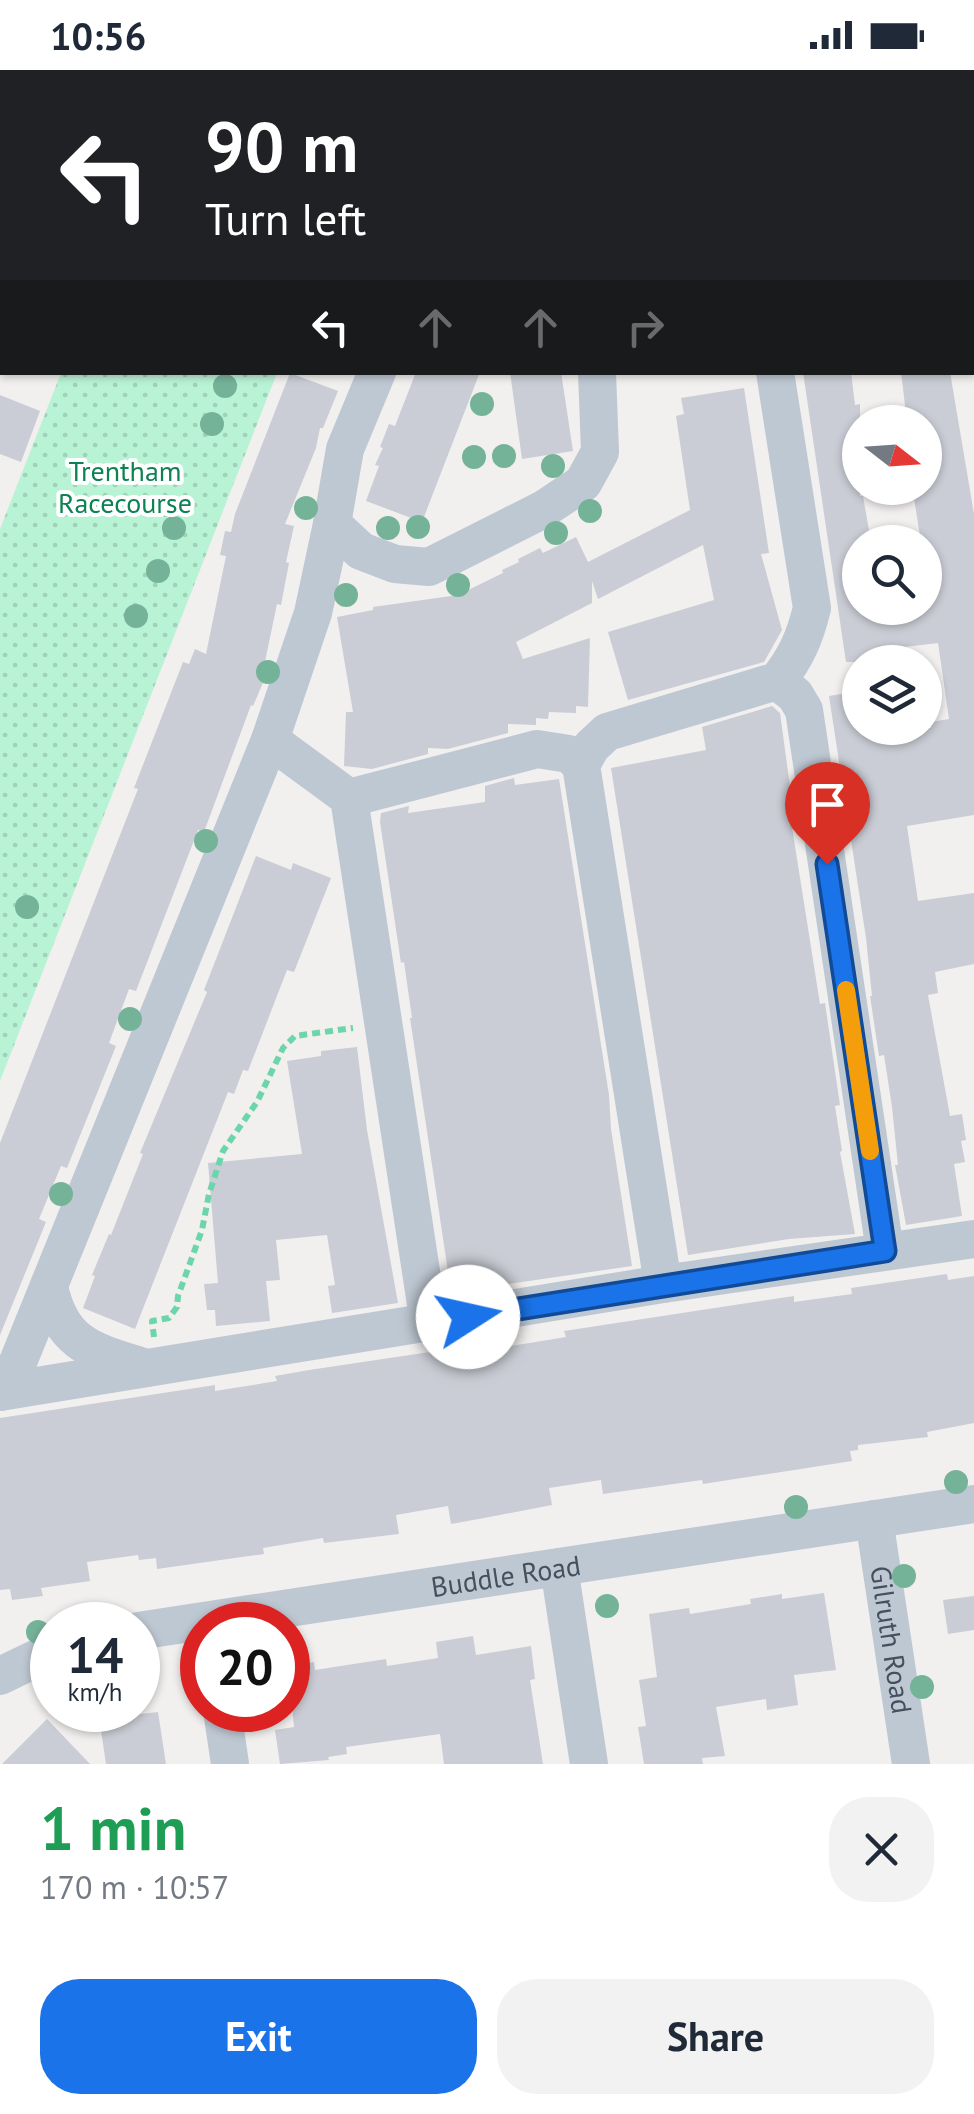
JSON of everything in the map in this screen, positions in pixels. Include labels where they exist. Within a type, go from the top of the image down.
[{"type":"street","points":[[0,1392],[18,1362],[50,1286],[270,740],[313,613],[344,450],[376,375]]},
{"type":"street","points":[[332,524],[362,552],[395,564],[429,567],[544,509],[583,483],[600,452],[597,375]]},
{"type":"street","points":[[580,765],[591,746],[607,732],[777,681],[805,638],[812,608],[775,375]]},
{"type":"street","points":[[777,681],[804,710],[885,1251]]},
{"type":"street","points":[[270,740],[349,798],[429,1324]]},
{"type":"street","points":[[349,798],[537,748],[569,754],[580,765],[663,1284]]},
{"type":"street","points":[[0,1392],[663,1284],[974,1239]]},
{"type":"street","points":[[50,1286],[55,1315],[84,1344],[101,1354],[154,1369]]},
{"type":"street","name":"Buddle Road","points":[[310,1606],[974,1504]]},
{"type":"street","name":"Gilruth Road","points":[[874,1519],[910,1764]]},
{"type":"street","points":[[559,1567],[588,1764]]},
{"type":"street","points":[[0,1676],[30,1662]]},
{"type":"street","points":[[225,1732],[230,1764]]},
{"type":"path","points":[[154,1369],[152,1321],[174,1314],[223,1151],[258,1102],[282,1048],[295,1036],[384,1024]]},
{"type":"green space","name":"Trentham Racecourse","points":[[60,375],[276,375],[0,1081],[0,529]]},
{"type":"building","points":[[289,375],[338,391],[320,428],[316,448],[285,524],[294,526],[281,605],[277,604],[262,676],[265,678],[251,705],[204,832],[198,830],[136,991],[129,989],[109,1043],[116,1046],[67,1168],[61,1166],[39,1219],[46,1222],[0,1335],[0,1143],[138,789],[134,788],[183,662],[189,664],[195,649],[206,654],[226,556],[220,555],[225,531],[231,532]]},
{"type":"building","points":[[415,375],[479,375],[422,522],[366,501],[379,466],[375,465],[383,448],[380,447],[389,424],[395,426]]},
{"type":"building","points":[[510,375],[561,375],[573,451],[522,459]]},
{"type":"building","points":[[803,375],[851,375],[855,405],[842,405],[842,505],[865,505],[868,525],[842,525],[842,625],[942,625],[942,525],[918,525],[915,505],[942,505],[942,405],[905,405],[901,375],[951,375],[974,514],[974,815],[907,826],[918,901],[974,893],[974,964],[935,972],[938,993],[928,995],[950,1116],[962,1114],[966,1140],[961,1141],[965,1162],[954,1164],[962,1216],[906,1225],[895,1165],[892,1107],[884,1055],[879,1056],[866,938],[829,696],[842,694],[842,745],[942,745],[942,720],[949,719],[942,645],[843,645]]},
{"type":"building","points":[[744,388],[769,553],[761,554],[782,630],[764,662],[628,700],[608,632],[714,600],[703,545],[598,599],[592,581],[592,603],[516,642],[523,659],[590,638],[588,707],[576,706],[576,713],[549,712],[548,719],[536,718],[536,725],[508,724],[508,733],[448,749],[428,748],[428,754],[372,769],[344,766],[346,712],[353,712],[337,617],[373,607],[458,595],[503,573],[518,559],[540,548],[543,553],[576,537],[588,562],[690,510],[676,416],[684,414],[681,398]]},
{"type":"building","points":[[0,395],[40,411],[21,462],[0,454]]},
{"type":"building","points":[[772,706],[780,713],[792,801],[788,802],[820,1004],[825,1003],[840,1105],[835,1106],[840,1152],[855,1234],[789,1239],[688,1255],[611,768],[706,750],[702,727]]},
{"type":"building","points":[[514,778],[515,785],[559,779],[632,1266],[488,1287],[487,1279],[450,1285],[381,813],[409,806],[408,813],[485,802],[485,786]]},
{"type":"building","points":[[256,856],[291,870],[293,863],[331,878],[294,972],[287,970],[248,1071],[243,1070],[234,1094],[228,1092],[135,1329],[83,1308],[95,1276],[92,1275],[207,992],[204,990]]},
{"type":"building","points":[[357,1047],[367,1130],[398,1303],[332,1313],[328,1286],[335,1285],[327,1235],[276,1240],[280,1280],[266,1281],[270,1321],[216,1326],[215,1310],[207,1310],[204,1284],[218,1283],[208,1163],[302,1154],[287,1061],[321,1056],[321,1051]]},
{"type":"building","points":[[947,1274],[948,1280],[974,1276],[974,1423],[927,1432],[928,1437],[858,1445],[858,1450],[850,1451],[852,1461],[703,1484],[702,1480],[603,1494],[601,1480],[549,1488],[552,1505],[451,1524],[448,1506],[396,1515],[399,1534],[324,1543],[323,1538],[263,1548],[264,1554],[157,1569],[156,1558],[139,1560],[138,1555],[87,1562],[90,1581],[41,1588],[43,1596],[12,1600],[10,1589],[0,1590],[0,1418],[215,1385],[215,1391],[277,1381],[275,1376],[309,1370],[504,1341],[505,1347],[566,1337],[564,1331],[794,1296],[794,1302],[852,1294],[851,1288]]},
{"type":"building","points":[[824,1593],[836,1670],[794,1675],[798,1705],[767,1710],[766,1699],[716,1707],[725,1756],[702,1758],[703,1764],[644,1764],[638,1727],[646,1726],[639,1680],[657,1677],[649,1614],[689,1608],[690,1614],[751,1604],[750,1599]]},
{"type":"building","points":[[974,1596],[974,1630],[948,1634],[943,1600]]},
{"type":"building","points":[[473,1636],[476,1655],[531,1646],[535,1679],[530,1680],[543,1764],[444,1764],[440,1734],[346,1747],[347,1754],[328,1757],[329,1760],[280,1764],[275,1732],[310,1732],[310,1663],[314,1662],[315,1670],[386,1659],[387,1666],[438,1658],[436,1642]]},
{"type":"building","points":[[160,1725],[166,1764],[106,1764],[101,1732],[160,1732]]},
{"type":"building","points":[[34,1732],[59,1732],[90,1764],[2,1764]]},
{"type":"slow traffic","points":[[846,990],[870,1151]]},
{"type":"route","points":[[468,1317],[885,1251],[827,864]]}]
